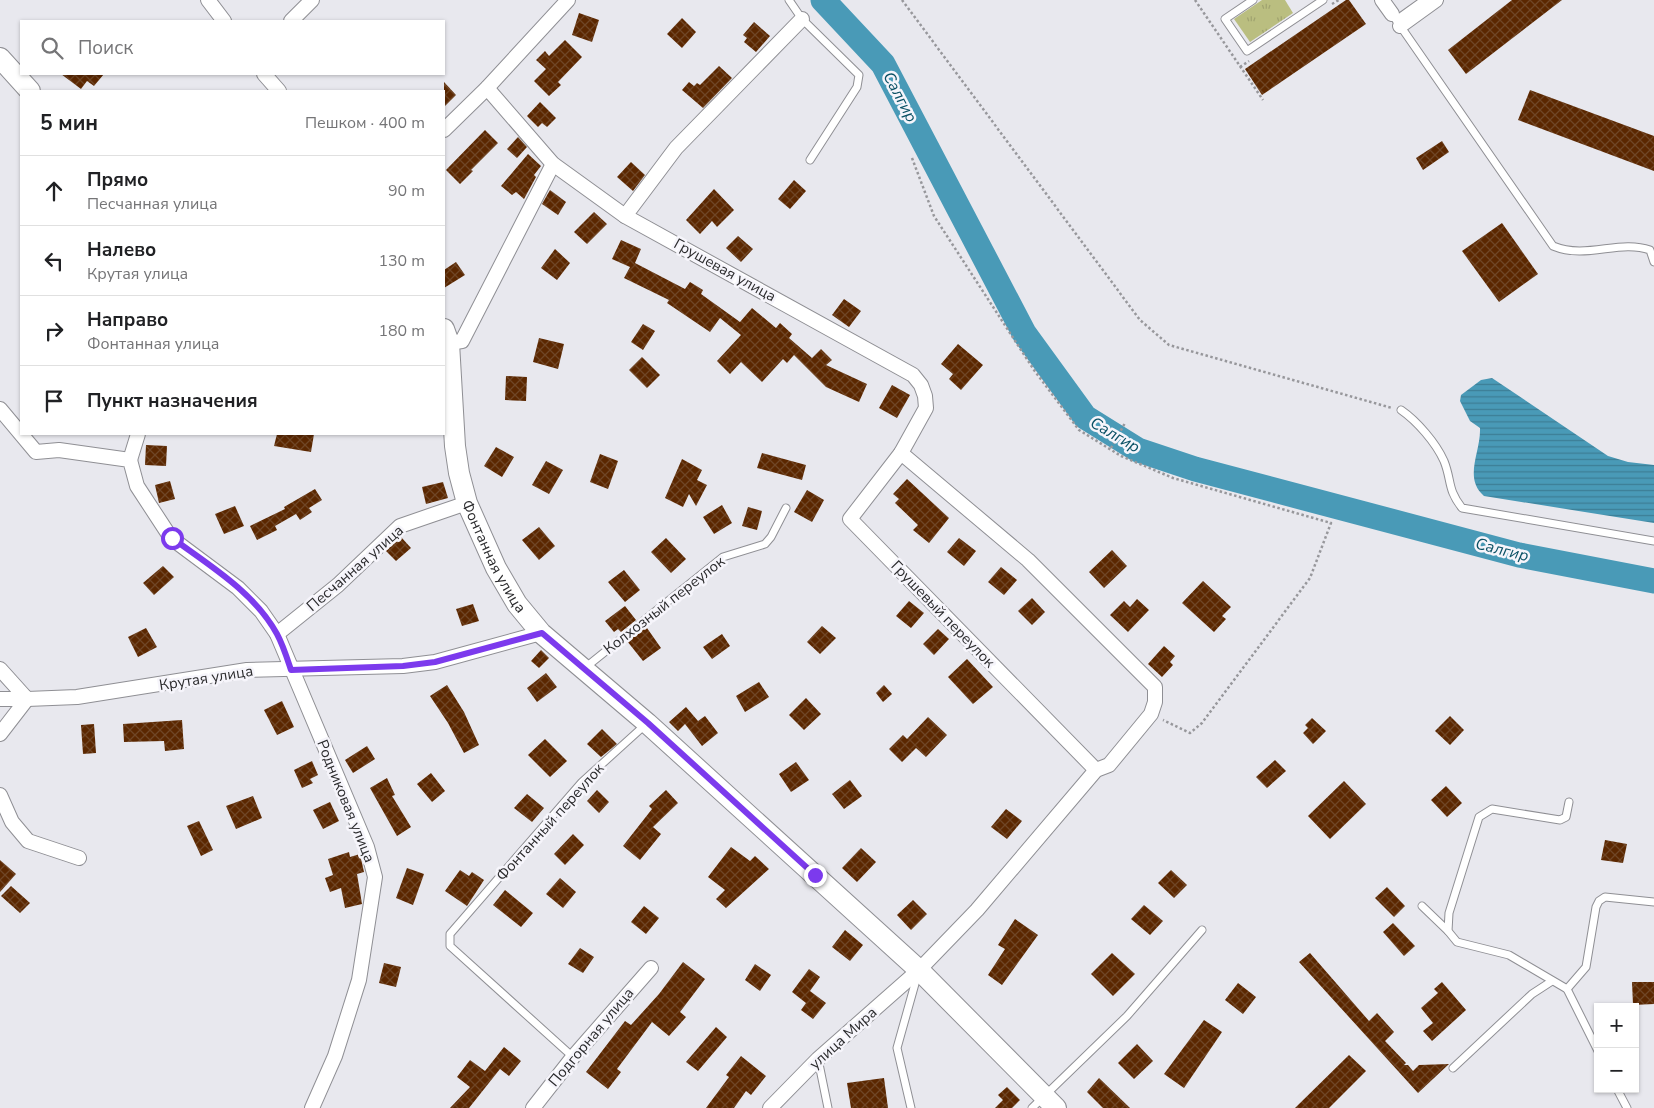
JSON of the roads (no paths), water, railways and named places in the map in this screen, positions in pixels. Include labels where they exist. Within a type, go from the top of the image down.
[{"type":"main road","points":[[0,58],[29,90]]},
{"type":"main road","name":"Фонтанная улица","points":[[446,336],[455,446],[467,503],[496,568],[517,604],[542,633],[648,723],[919,970],[1044,1104]]},
{"type":"street","points":[[208,0],[223,20]]},
{"type":"street","points":[[292,20],[312,0]]},
{"type":"street","points":[[445,129],[487,88],[568,0]]},
{"type":"street","points":[[1382,0],[1396,20],[1436,0]]},
{"type":"street","points":[[625,216],[676,148],[802,19]]},
{"type":"street","points":[[265,75],[278,90]]},
{"type":"street","name":"Грушевая улица","points":[[487,88],[552,164],[625,216],[913,375],[921,385],[925,396],[926,408],[902,453]]},
{"type":"street","points":[[446,336],[462,341],[552,164]]},
{"type":"street","points":[[0,409],[20,433]]},
{"type":"street","points":[[22,435],[36,452],[59,450],[130,460]]},
{"type":"street","points":[[138,435],[130,460],[137,486],[172,538],[238,588],[261,611],[277,634],[291,670]]},
{"type":"street","name":"улица Мира","points":[[770,1108],[818,1059],[919,970],[977,910],[1096,770],[1109,765],[1151,714],[1155,702],[1155,687],[1028,560],[902,453]]},
{"type":"street","name":"Грушевый переулок","points":[[902,453],[850,519],[1096,770]]},
{"type":"street","name":"Песчанная улица","points":[[277,634],[338,585],[400,526],[467,503]]},
{"type":"street","name":"Крутая улица","points":[[0,699],[77,697],[247,670],[403,666],[427,663],[542,633]]},
{"type":"street","points":[[0,669],[27,699],[0,734]]},
{"type":"street","name":"Родниковая улица","points":[[291,670],[367,847],[375,877],[359,980],[336,1056],[312,1108]]},
{"type":"street","points":[[0,795],[12,822],[28,841],[79,858]]},
{"type":"street","name":"Подгорная улица","points":[[533,1108],[573,1057],[650,968]]},
{"type":"lane","points":[[789,0],[802,19],[859,75],[857,87],[810,160]]},
{"type":"lane","points":[[1253,0],[1225,19],[1247,51],[1323,0]]},
{"type":"lane","points":[[1424,0],[1396,20],[1553,246],[1567,252],[1582,253],[1639,246],[1650,250],[1654,262]]},
{"type":"lane","points":[[1401,410],[1416,420],[1444,460],[1452,495],[1462,508],[1654,541]]},
{"type":"lane","name":"Колхозный переулок","points":[[585,668],[723,557],[765,544],[771,537],[786,508]]},
{"type":"lane","name":"Фонтанный переулок","points":[[573,1057],[450,946],[450,934],[582,782],[648,723]]},
{"type":"lane","points":[[1448,931],[1450,913],[1479,817],[1492,809],[1560,820],[1566,818],[1569,802]]},
{"type":"lane","points":[[1566,989],[1586,968],[1596,907],[1599,901],[1605,897],[1654,902]]},
{"type":"lane","points":[[1422,906],[1457,942],[1509,955],[1566,989],[1596,1048]]},
{"type":"lane","points":[[1044,1104],[1127,1016],[1202,930]]},
{"type":"lane","points":[[911,1108],[897,1048],[919,970]]},
{"type":"lane","points":[[1453,1068],[1532,994],[1552,981]]},
{"type":"lane","points":[[818,1059],[828,1108]]},
{"type":"lane","points":[[1619,1093],[1627,1108]]},
{"type":"water","points":[[1492,378],[1608,456],[1628,462],[1654,465],[1654,523],[1484,496],[1478,489],[1474,473],[1480,428],[1470,421],[1460,401],[1461,395],[1481,380]]},
{"type":"waterway","name":"Салгир","points":[[823,0],[883,64],[1024,333],[1085,417],[1138,450],[1195,469],[1519,555],[1654,581]]}]
